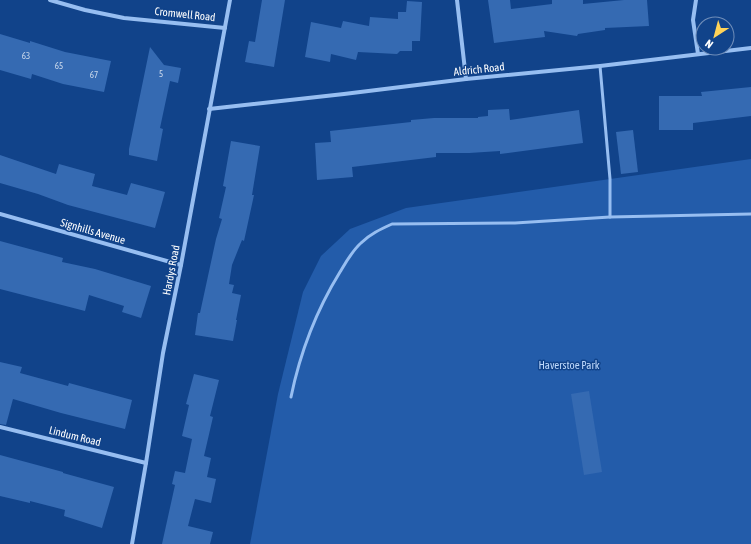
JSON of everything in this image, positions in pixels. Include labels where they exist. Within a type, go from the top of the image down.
[{"type":"street","name":"Cromwell Road","points":[[50,0],[85,10],[124,18],[225,28]]},
{"type":"street","name":"Hardys Road","points":[[132,544],[163,353],[181,265],[230,0]]},
{"type":"street","points":[[457,0],[466,79]]},
{"type":"street","points":[[695,34],[693,20],[696,0]]},
{"type":"street","name":"Aldrich Road","points":[[735,50],[751,48]]},
{"type":"street","name":"Aldrich Road","points":[[209,109],[695,54]]},
{"type":"street","name":"Signhills Avenue","points":[[0,214],[181,265]]},
{"type":"street","name":"Lindum Road","points":[[0,427],[146,464]]},
{"type":"lane","points":[[600,66],[610,178],[610,217]]},
{"type":"lane","points":[[291,397],[295,376],[311,330],[328,292],[350,255],[376,230],[392,224],[514,223],[610,217],[751,214]]},
{"type":"green space","name":"Haverstoe Park","points":[[751,159],[751,544],[250,544],[278,394],[303,292],[321,256],[350,229],[406,208]]},
{"type":"building","points":[[262,0],[285,0],[274,67],[245,62],[249,41],[255,42]]},
{"type":"building","points":[[488,0],[510,0],[511,9],[552,4],[552,0],[583,0],[583,4],[624,0],[647,0],[649,26],[605,28],[605,30],[578,34],[577,36],[544,31],[545,37],[494,43]]},
{"type":"building","points":[[407,1],[422,2],[420,41],[412,41],[412,51],[400,51],[397,54],[358,52],[356,60],[331,54],[330,62],[305,57],[311,22],[341,28],[343,21],[369,26],[370,17],[398,19],[398,12],[406,12]]},
{"type":"building","points":[[0,34],[30,43],[30,41],[65,52],[111,61],[104,92],[63,84],[32,74],[31,79],[0,70]]},
{"type":"building","points":[[150,47],[164,65],[181,68],[178,83],[170,81],[160,128],[163,129],[157,161],[129,155]]},
{"type":"building","points":[[751,87],[751,116],[693,123],[693,130],[659,130],[659,96],[702,96],[701,92]]},
{"type":"building","points":[[509,109],[510,120],[579,110],[583,143],[500,154],[500,151],[436,153],[436,157],[352,167],[353,177],[317,180],[315,143],[331,142],[330,131],[411,122],[411,120],[434,118],[478,118],[488,116],[488,110]]},
{"type":"building","points":[[633,130],[638,172],[621,174],[616,132]]},
{"type":"building","points":[[231,141],[260,146],[252,195],[254,195],[244,241],[242,240],[232,265],[229,284],[234,285],[232,293],[241,295],[233,341],[195,335],[198,313],[200,313],[216,239],[222,219],[219,218],[226,187],[223,186]]},
{"type":"building","points":[[0,155],[56,174],[59,164],[95,174],[92,186],[127,195],[131,183],[165,192],[155,228],[68,205],[38,194],[0,183]]},
{"type":"building","points":[[0,241],[63,258],[62,262],[95,269],[151,286],[141,318],[122,312],[124,306],[89,295],[85,311],[0,289]]},
{"type":"building","points":[[0,362],[22,367],[20,373],[68,386],[69,383],[132,400],[125,429],[13,399],[6,425],[0,424]]},
{"type":"building","points":[[194,374],[219,380],[210,416],[213,417],[204,456],[211,458],[207,477],[216,479],[211,503],[195,499],[188,526],[213,532],[210,544],[162,544],[175,485],[172,484],[175,471],[185,473],[192,439],[182,436],[189,405],[186,404]]},
{"type":"building","points":[[589,391],[602,472],[584,475],[571,394]]},
{"type":"building","points":[[0,455],[114,487],[102,528],[64,516],[65,510],[30,501],[30,503],[0,496]]}]
